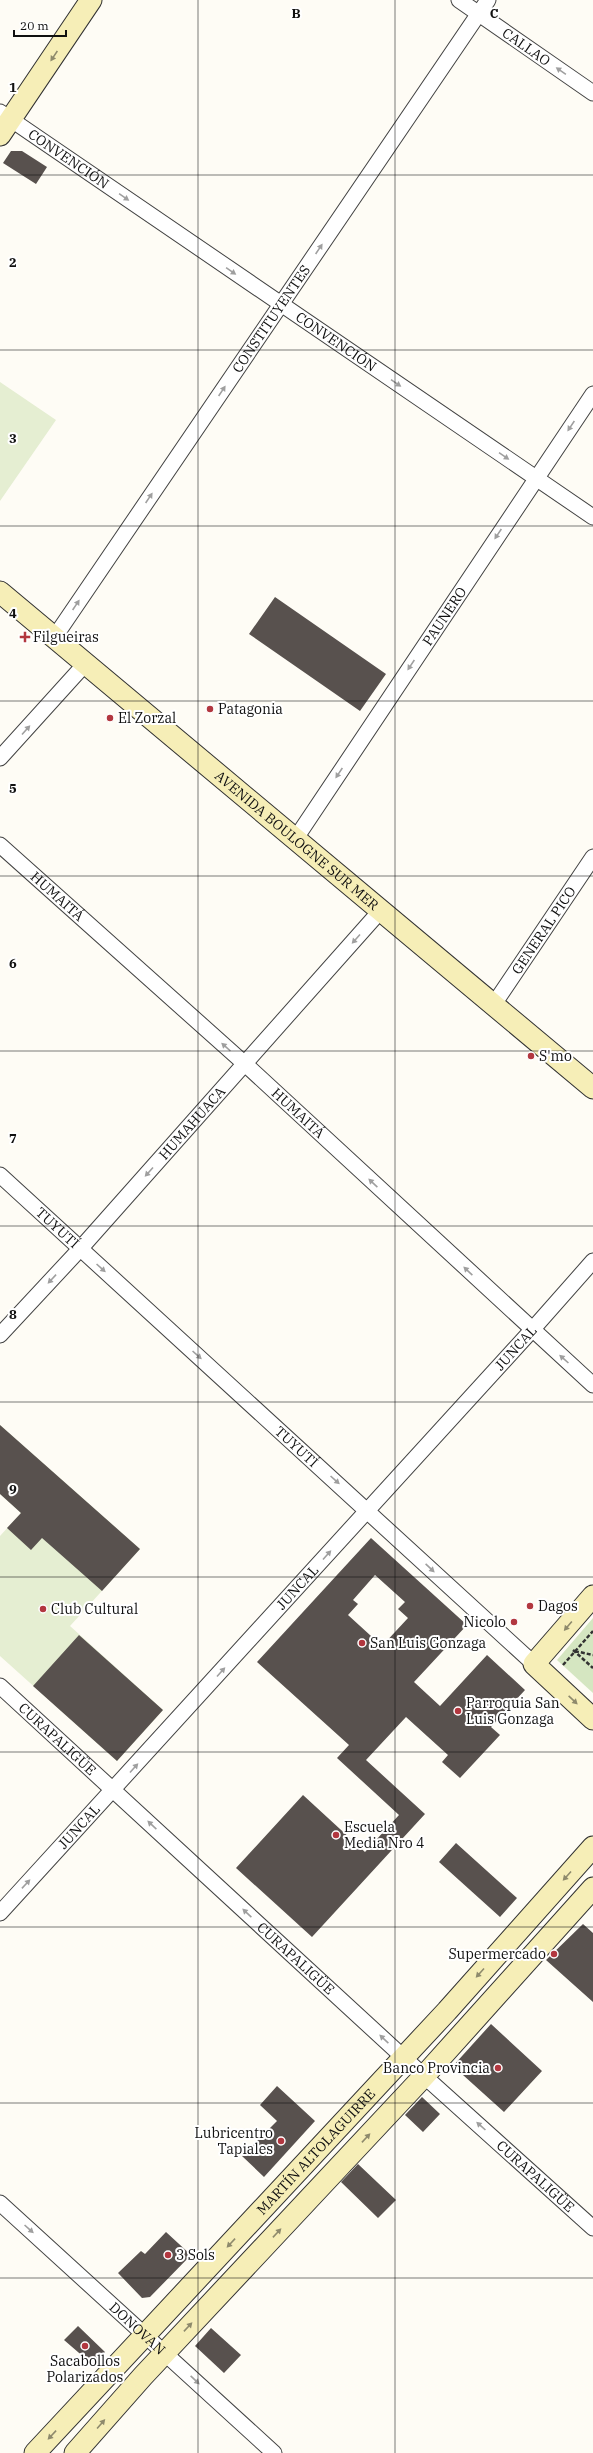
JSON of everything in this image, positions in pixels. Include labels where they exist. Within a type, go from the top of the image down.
[{"type":"street","points":[[4,122],[91,0]]},
{"type":"street","name":"CALLAO","points":[[459,0],[593,93]]},
{"type":"street","name":"CONSTITUYENTES","points":[[54,638],[488,0]]},
{"type":"street","name":"CONVENCIÓN","points":[[4,122],[281,305],[593,517]]},
{"type":"street","name":"PAUNERO","points":[[296,838],[593,394]]},
{"type":"street","name":"AVENIDA BOULOGNE SUR MER","points":[[0,592],[382,909],[593,1088]]},
{"type":"street","points":[[0,758],[86,663]]},
{"type":"street","name":"HUMAITÁ","points":[[0,844],[245,1064],[593,1385]]},
{"type":"street","name":"GENERAL PICO","points":[[494,1004],[593,857]]},
{"type":"street","name":"HUMAHUACA","points":[[0,1335],[80,1249],[382,909]]},
{"type":"street","name":"TUYUTÍ","points":[[0,1175],[368,1510],[593,1719]]},
{"type":"street","name":"JUNCAL","points":[[0,1913],[532,1330],[593,1261]]},
{"type":"street","points":[[534,1664],[593,1596]]},
{"type":"street","name":"CURAPALIGÜE","points":[[0,1686],[403,2057],[593,2228]]},
{"type":"street","name":"MARTÍN ALTOLAGUIRRE","points":[[35,2453],[403,2057],[593,1847]]},
{"type":"street","name":"MARTÍN ALTOLAGUIRRE","points":[[75,2453],[165,2352],[425,2076],[593,1888]]},
{"type":"street","name":"DONOVAN","points":[[0,2203],[274,2453]]},
{"type":"path","points":[[550,1679],[593,1631]]},
{"type":"path","points":[[558,1636],[593,1668]]},
{"type":"path","points":[[574,1651],[593,1655]]},
{"type":"green space","points":[[0,382],[56,420],[0,501]]},
{"type":"green space","name":"Club Cultural","points":[[0,1425],[140,1549],[70,1626],[163,1710],[117,1761],[0,1656],[0,1536],[21,1513],[0,1494]]},
{"type":"green space","points":[[593,1618],[593,1693],[557,1660]]},
{"type":"building","points":[[11,151],[22,151],[47,167],[36,184],[3,163]]},
{"type":"building","points":[[275,597],[386,674],[360,711],[249,634]]},
{"type":"building","points":[[0,1425],[140,1549],[102,1591],[42,1538],[31,1550],[7,1528],[21,1513],[0,1494]]},
{"type":"building","points":[[371,1538],[467,1625],[414,1682],[440,1706],[487,1655],[525,1690],[491,1727],[500,1735],[460,1778],[442,1762],[448,1755],[406,1717],[366,1760],[425,1814],[312,1937],[236,1868],[303,1795],[365,1852],[399,1815],[337,1758],[349,1745],[257,1662]],"holes":[[[375,1575],[405,1602],[398,1609],[408,1618],[382,1646],[348,1615],[358,1604],[353,1600]]]},
{"type":"building","points":[[79,1635],[163,1710],[117,1761],[33,1686]]},
{"type":"building","points":[[456,1843],[517,1898],[500,1917],[439,1862]]},
{"type":"building","points":[[583,1924],[593,1933],[593,2002],[546,1960]]},
{"type":"building","name":"Banco Provincia","points":[[491,2024],[542,2071],[504,2112],[453,2066]]},
{"type":"building","points":[[277,2086],[315,2121],[264,2177],[242,2156],[277,2121],[260,2105]]},
{"type":"building","points":[[422,2097],[440,2114],[423,2132],[405,2115]]},
{"type":"building","points":[[358,2164],[396,2200],[378,2218],[341,2182]]},
{"type":"building","points":[[166,2232],[191,2255],[150,2297],[142,2298],[118,2273],[141,2251],[145,2254]]},
{"type":"building","name":"Sacabollos Polarizados","points":[[78,2326],[105,2352],[93,2365],[64,2340]]},
{"type":"building","points":[[211,2328],[241,2355],[224,2373],[195,2346]]},
{"type":"place","name":"Filgueiras","points":[[25,637]]},
{"type":"place","name":"Patagonia","points":[[210,709]]},
{"type":"place","name":"El Zorzal","points":[[110,718]]},
{"type":"place","name":"S'mo","points":[[531,1056]]},
{"type":"place","name":"Dagos","points":[[530,1606]]},
{"type":"place","name":"Club Cultural","points":[[43,1609]]},
{"type":"place","name":"Nicolo","points":[[514,1622]]},
{"type":"place","name":"San Luis Gonzaga","points":[[362,1643]]},
{"type":"place","name":"Parroquia San Luis Gonzaga","points":[[458,1711]]},
{"type":"place","name":"Escuela Media Nro 4","points":[[336,1835]]},
{"type":"place","name":"Supermercado","points":[[554,1954]]},
{"type":"place","name":"Banco Provincia","points":[[498,2068]]},
{"type":"place","name":"Lubricentro Tapiales","points":[[281,2141]]},
{"type":"place","name":"3 Sols","points":[[168,2255]]},
{"type":"place","name":"Sacabollos Polarizados","points":[[85,2346]]}]
